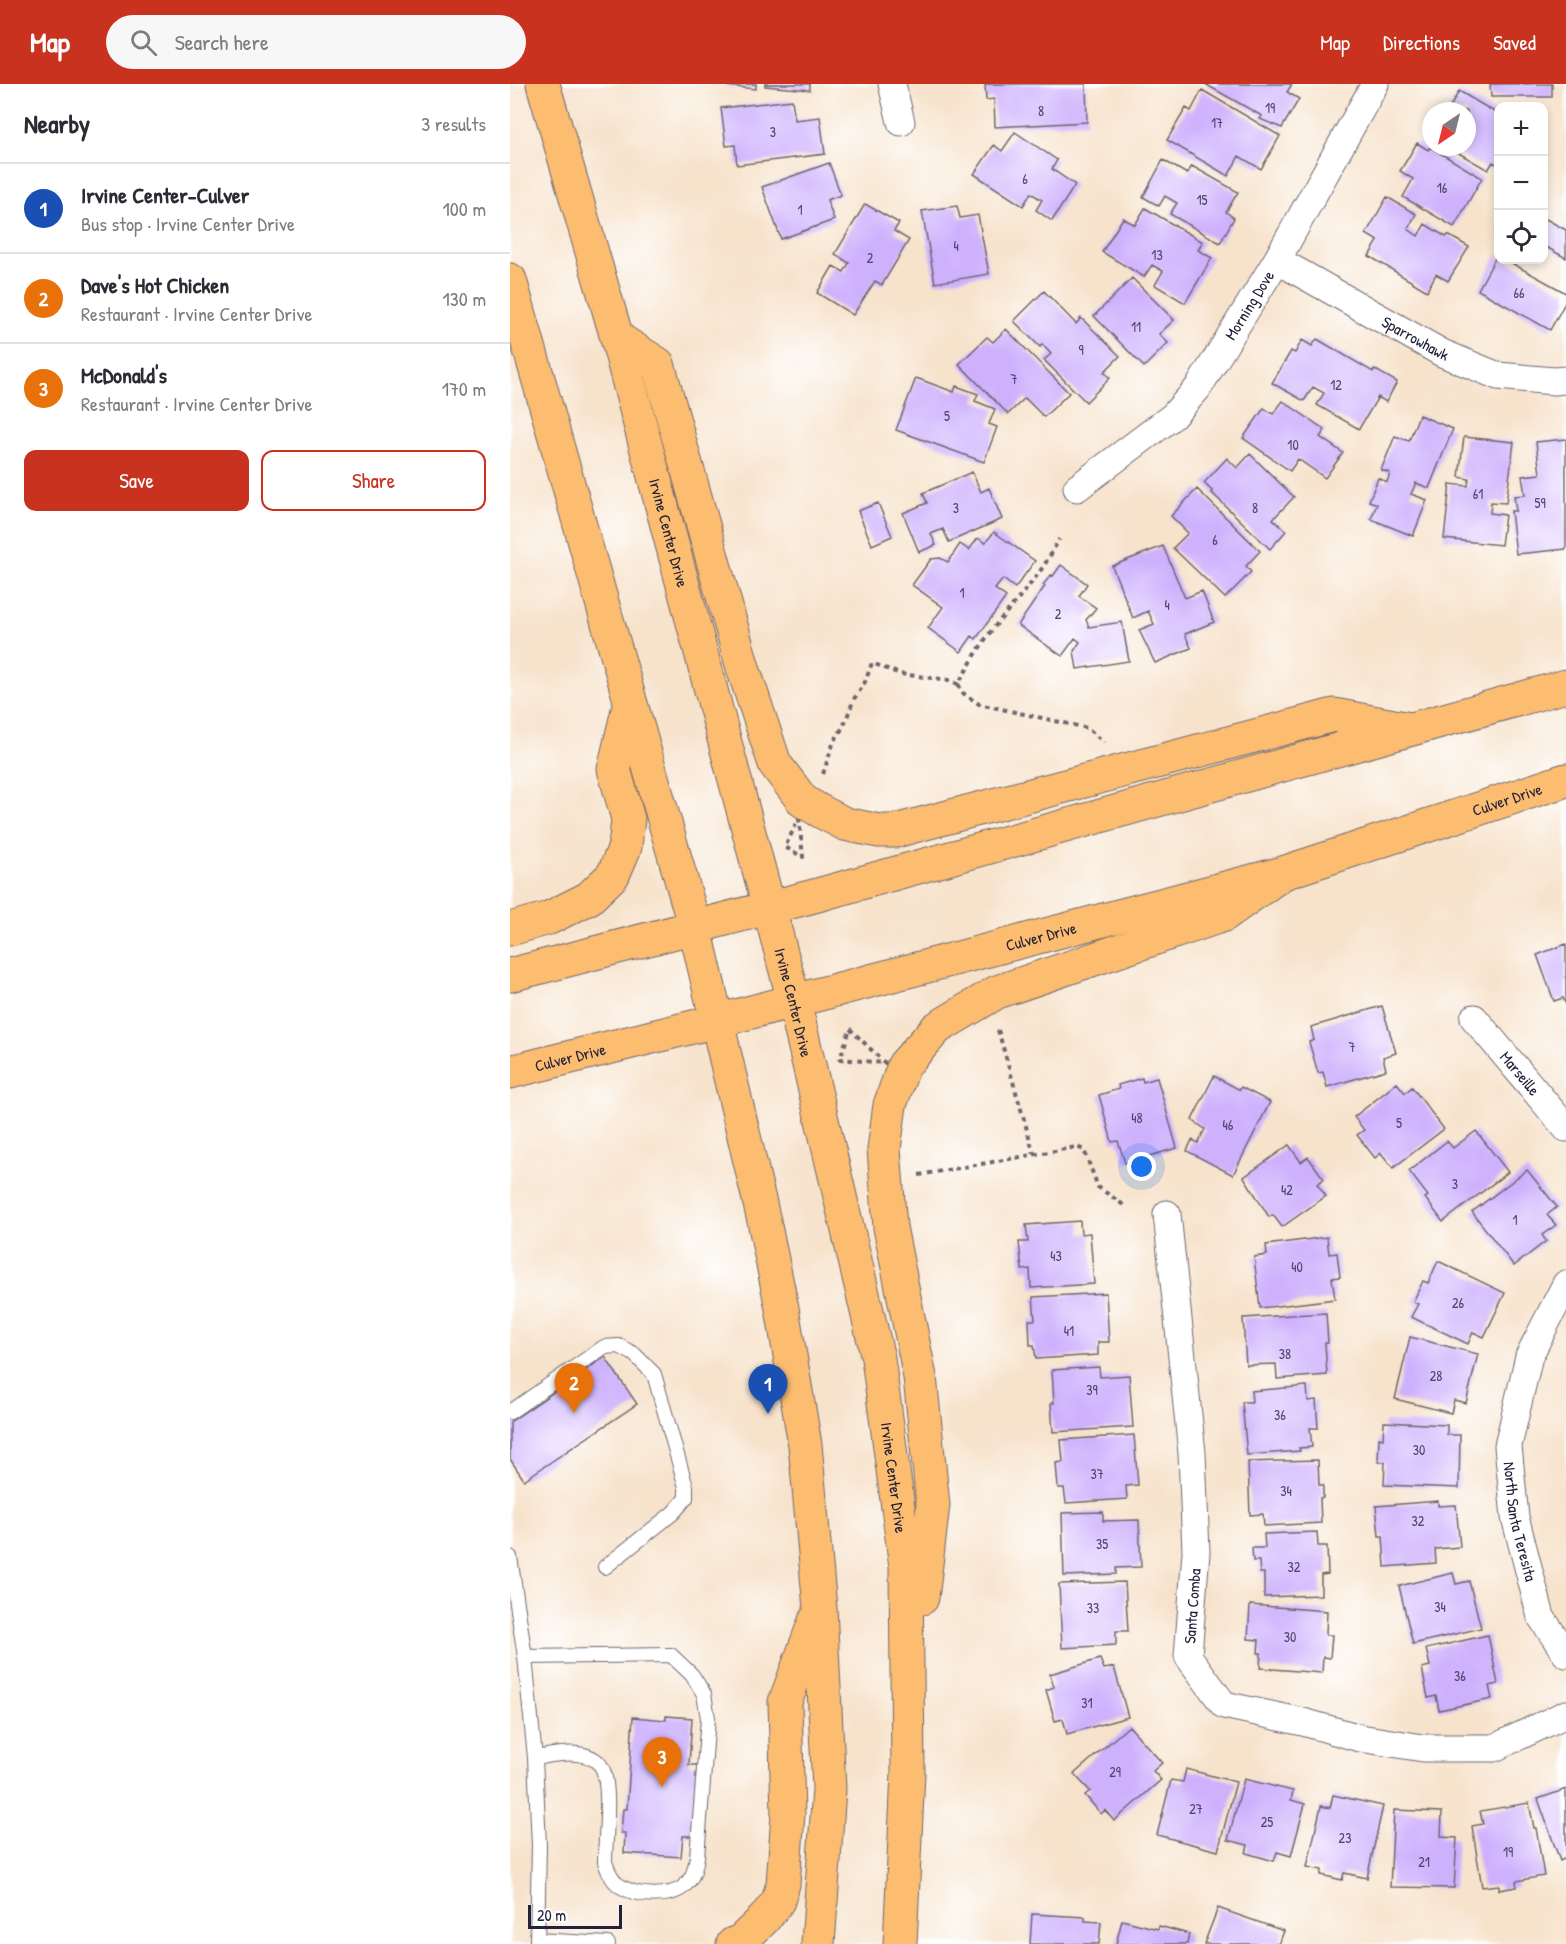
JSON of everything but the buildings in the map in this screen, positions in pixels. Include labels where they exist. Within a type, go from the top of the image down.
[{"type":"main road","name":"Irvine Center Drive","points":[[543,84],[617,338],[794,1000],[878,1358],[906,1567],[908,1773],[900,1944]]},
{"type":"main road","points":[[510,280],[695,928],[764,1221],[789,1343],[805,1445],[820,1608],[829,1789],[818,1944]]},
{"type":"main road","points":[[617,338],[658,364],[743,668],[775,764],[803,801],[845,824],[879,831],[895,831],[1334,714],[1410,729]]},
{"type":"main road","points":[[510,975],[769,908],[1566,686]]},
{"type":"main road","points":[[510,929],[549,918],[589,898],[613,875],[625,847],[628,819],[614,769],[630,705]]},
{"type":"main road","name":"Culver Drive","points":[[510,1072],[717,1021],[1283,873],[1566,780]]},
{"type":"main road","points":[[906,1731],[933,1505],[920,1377],[890,1227],[884,1149],[890,1105],[904,1065],[937,1028],[997,992],[1224,915],[1283,873]]},
{"type":"main road","points":[[733,1944],[741,1941],[764,1919],[778,1901],[783,1884],[788,1815],[785,1702],[820,1608]]},
{"type":"street","points":[[892,84],[901,122]]},
{"type":"street","name":"Morning Dove","points":[[1077,488],[1173,416],[1198,388],[1276,260],[1375,84]]},
{"type":"street","name":"Sparrowhawk","points":[[1276,260],[1451,357],[1498,376],[1566,380]]},
{"type":"street","name":"Marseille","points":[[1474,1018],[1566,1128]]},
{"type":"street","name":"Santa Comba","points":[[1167,1214],[1192,1454],[1196,1552],[1188,1656],[1224,1705],[1303,1722],[1360,1738],[1423,1748],[1494,1748],[1566,1714]]},
{"type":"street","name":"North Santa Teresita","points":[[1566,1284],[1530,1356],[1508,1446],[1515,1517],[1541,1617],[1566,1654]]},
{"type":"lane","points":[[510,1412],[604,1347],[619,1346],[634,1354],[654,1374],[686,1487],[686,1498],[673,1513],[605,1567]]},
{"type":"lane","points":[[510,1557],[525,1658],[535,1758],[539,1845],[537,1942],[608,1944]]},
{"type":"lane","points":[[525,1658],[671,1655],[692,1675],[704,1694],[708,1718],[697,1857],[694,1873],[687,1884],[677,1892],[665,1894],[631,1891],[619,1885],[609,1873],[605,1862],[607,1787],[605,1774],[599,1763],[590,1757],[574,1754],[535,1758]]},
{"type":"path","points":[[958,684],[994,627],[1032,584],[1047,563],[1059,539]]},
{"type":"path","points":[[822,780],[824,766],[833,744],[844,725],[854,699],[865,682],[872,663],[900,674],[949,680],[958,684],[963,693],[979,704],[1087,728],[1105,743],[1107,751]]},
{"type":"path","points":[[799,819],[801,838],[803,857],[785,847],[799,819]]},
{"type":"path","points":[[850,1029],[864,1043],[885,1063],[840,1059],[850,1029]]},
{"type":"path","points":[[998,1030],[1034,1154]]},
{"type":"path","points":[[909,1177],[1077,1147],[1084,1150],[1098,1187],[1125,1206]]},
{"type":"place","name":"Dave's Hot Chicken","points":[[574,1413]]},
{"type":"place","name":"Irvine Center-Culver","points":[[768,1414]]},
{"type":"place","name":"McDonald's","points":[[662,1787]]}]
